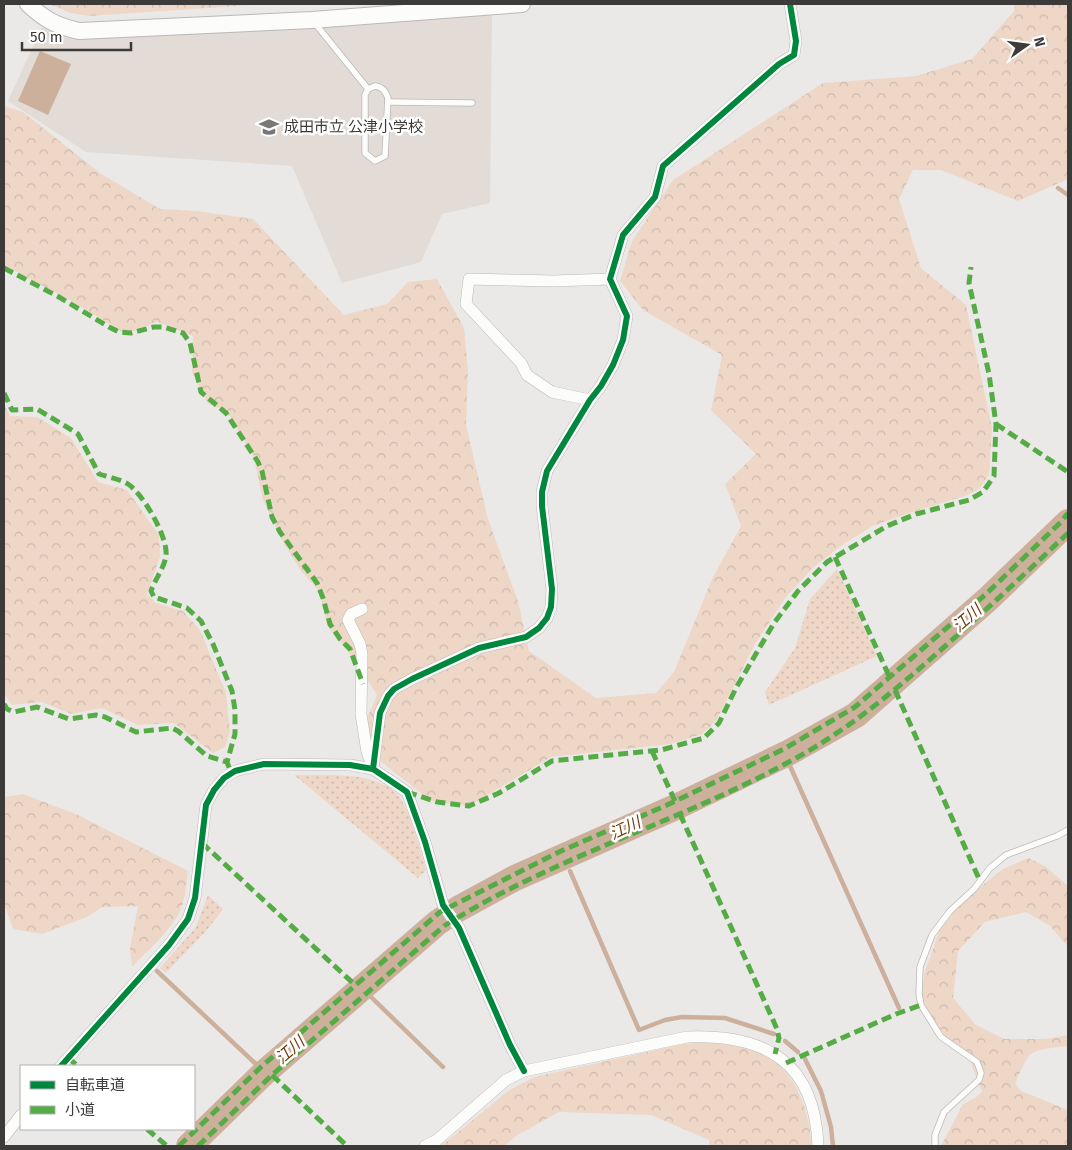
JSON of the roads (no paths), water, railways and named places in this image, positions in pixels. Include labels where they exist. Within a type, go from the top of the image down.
[{"type":"street","points":[[28,4],[36,12],[59,26],[79,31],[312,20],[522,4]]},
{"type":"street","points":[[373,769],[380,713],[388,696],[394,689],[479,648],[526,637],[539,628],[547,618],[552,607],[552,589],[542,492],[547,471],[590,400],[601,386],[613,365],[623,340],[627,316],[610,279],[623,235],[654,197],[663,166],[778,64],[794,55],[796,41],[790,4]]},
{"type":"street","points":[[590,400],[552,392],[527,376],[520,363],[466,304],[469,279],[554,281],[610,279]]},
{"type":"street","points":[[362,609],[351,614],[348,620],[360,644],[362,654],[361,714],[367,752],[373,769]]},
{"type":"street","points":[[62,1065],[169,945],[188,919],[196,898],[206,806],[214,790],[224,778],[235,771],[264,764],[350,765],[373,769],[408,792],[444,905],[459,928],[510,1044],[524,1071]]},
{"type":"street","points":[[425,1146],[437,1140],[506,1080],[524,1071],[687,1037],[712,1036],[740,1041],[775,1054],[798,1076],[807,1090],[814,1112],[818,1146]]},
{"type":"street","points":[[4,1137],[20,1116]]},
{"type":"lane","points":[[312,20],[368,89]]},
{"type":"lane","points":[[375,86],[381,87],[385,92],[388,102],[385,156],[375,161],[365,153],[365,95],[368,89],[375,86]]},
{"type":"lane","points":[[388,102],[472,103]]},
{"type":"lane","points":[[935,1146],[935,1135],[944,1112],[979,1080],[981,1073],[977,1062],[941,1037],[921,1005],[919,994],[920,967],[932,935],[950,911],[974,889],[990,868],[1006,855],[1068,830]]},
{"type":"waterway","points":[[1058,188],[1068,195]]},
{"type":"waterway","name":"江川","points":[[189,1146],[265,1072],[437,923],[458,909],[515,878],[678,806],[788,753],[856,715],[988,599],[1068,522]]},
{"type":"waterway","points":[[790,766],[899,1008]]},
{"type":"waterway","points":[[570,871],[639,1030],[665,1020],[682,1017],[725,1018],[774,1034]]},
{"type":"waterway","points":[[157,971],[257,1065]]},
{"type":"waterway","points":[[368,994],[443,1067]]},
{"type":"waterway","points":[[785,1041],[798,1052]]},
{"type":"waterway","points":[[805,1059],[821,1091],[831,1127],[833,1146]]},
{"type":"place","name":"成田市立 公津小学校","points":[[269,127]]}]
